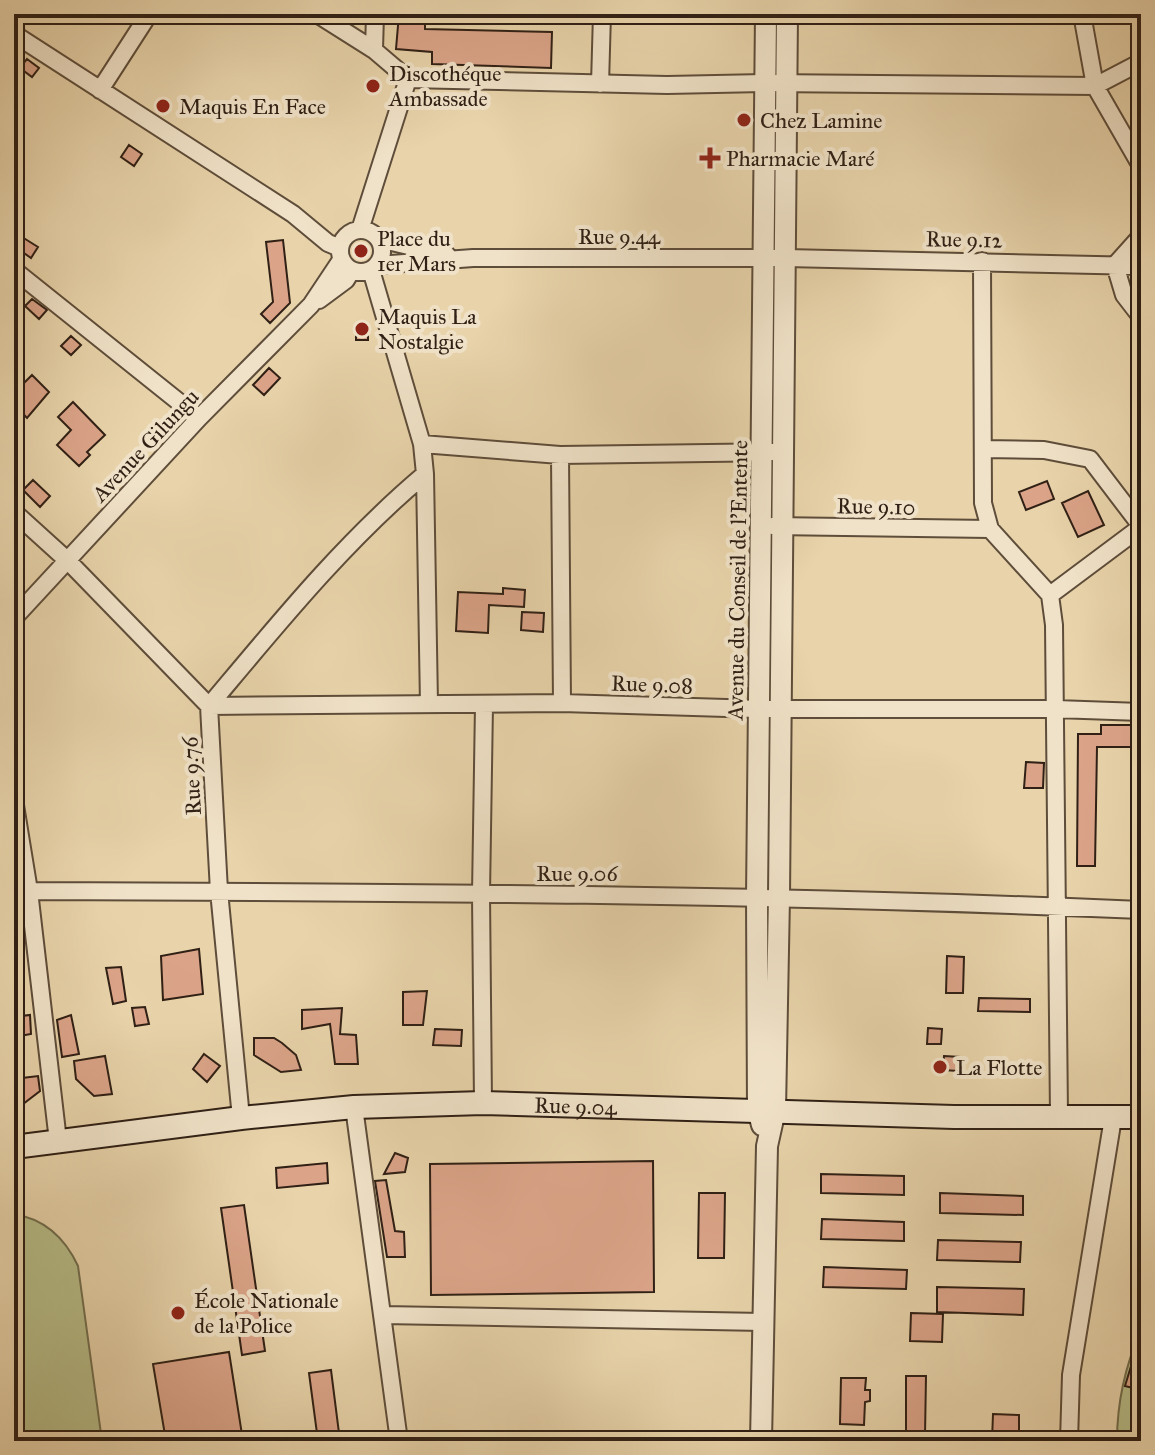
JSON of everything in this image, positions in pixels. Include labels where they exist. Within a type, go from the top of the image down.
[{"type":"main road","name":"Rue 9.04","points":[[14,1147],[354,1107],[483,1103],[954,1117],[1141,1117]]},
{"type":"street","points":[[100,90],[149,14]]},
{"type":"street","points":[[317,14],[374,50],[408,79],[600,84],[1095,86],[1141,62]]},
{"type":"street","points":[[374,50],[375,14]]},
{"type":"street","points":[[600,84],[602,14]]},
{"type":"street","name":"Avenue du Conseil de l'Entente","points":[[761,1441],[767,1110],[757,897],[769,710],[773,452],[786,258],[776,83],[766,14]]},
{"type":"street","name":"Avenue du Conseil de l'Entente","points":[[773,452],[765,258],[776,83],[787,14]]},
{"type":"street","points":[[1082,14],[1095,86],[1141,166]]},
{"type":"street","points":[[14,34],[293,214],[362,273],[374,268],[473,258]]},
{"type":"street","points":[[374,268],[382,257],[366,234],[365,209],[374,191],[408,79]]},
{"type":"street","points":[[293,214],[333,230],[366,234],[473,258]]},
{"type":"street","name":"Avenue Gilungu","points":[[14,618],[199,418],[311,305],[366,234]]},
{"type":"street","points":[[1141,236],[1115,265],[1124,295],[1141,317]]},
{"type":"street","name":"Rue 9.44","points":[[473,258],[786,258]]},
{"type":"street","name":"Rue 9.12","points":[[786,258],[1141,266]]},
{"type":"street","points":[[982,261],[983,503],[990,529],[1050,595],[1054,625],[1059,1116]]},
{"type":"street","points":[[374,268],[422,444],[429,704]]},
{"type":"street","points":[[14,270],[199,418]]},
{"type":"street","points":[[422,444],[560,455],[773,452]]},
{"type":"street","points":[[983,449],[1044,450],[1090,459],[1141,526],[1050,595]]},
{"type":"street","points":[[560,455],[562,703]]},
{"type":"street","points":[[209,706],[297,602],[382,510],[425,474]]},
{"type":"street","name":"Rue 9.76","points":[[14,512],[68,561],[209,706],[219,891],[241,1118]]},
{"type":"street","name":"Rue 9.10","points":[[771,526],[990,529]]},
{"type":"street","name":"Rue 9.08","points":[[209,706],[562,703],[769,710],[1056,709],[1141,712]]},
{"type":"street","points":[[483,1103],[481,894],[484,705]]},
{"type":"street","name":"Avenue du Conseil de l'Entente","points":[[767,1110],[779,897],[769,710]]},
{"type":"street","points":[[14,799],[21,896],[58,1141]]},
{"type":"street","name":"Rue 9.06","points":[[21,896],[219,891],[779,897],[1141,910]]},
{"type":"street","points":[[354,1107],[399,1441]]},
{"type":"street","points":[[1069,1441],[1071,1375],[1113,1118]]},
{"type":"street","points":[[383,1315],[763,1322]]},
{"type":"green space","points":[[14,1214],[35,1220],[53,1231],[78,1266],[102,1441],[14,1441]]},
{"type":"green space","points":[[1141,1330],[1141,1441],[1117,1441],[1123,1384]]},
{"type":"building","points":[[399,14],[425,14],[425,29],[552,32],[551,68],[432,64],[432,52],[396,49]]},
{"type":"building","points":[[27,59],[39,68],[32,77],[20,68]]},
{"type":"building","points":[[129,145],[142,154],[134,166],[121,157]]},
{"type":"building","points":[[14,232],[38,247],[31,258],[14,246]]},
{"type":"building","points":[[283,240],[290,303],[270,323],[261,314],[273,302],[266,242]]},
{"type":"building","points":[[32,299],[47,310],[39,319],[25,306]]},
{"type":"building","points":[[356,329],[368,329],[368,340],[356,340]]},
{"type":"building","points":[[71,336],[81,345],[71,355],[61,346]]},
{"type":"building","points":[[269,368],[280,378],[264,395],[253,385]]},
{"type":"building","points":[[32,375],[49,392],[27,418],[14,404],[14,393]]},
{"type":"building","points":[[73,402],[105,435],[87,452],[90,455],[79,466],[57,445],[71,430],[58,417]]},
{"type":"building","points":[[33,480],[50,496],[40,507],[23,490]]},
{"type":"building","points":[[1047,481],[1054,499],[1026,510],[1019,492]]},
{"type":"building","points":[[1088,491],[1104,525],[1078,537],[1062,503]]},
{"type":"building","points":[[503,588],[525,590],[524,607],[489,605],[488,633],[456,631],[458,592],[503,594]]},
{"type":"building","points":[[522,612],[544,613],[543,632],[521,630]]},
{"type":"building","points":[[1101,725],[1141,725],[1141,747],[1097,747],[1095,866],[1077,866],[1078,734],[1101,734]]},
{"type":"building","points":[[1026,762],[1044,763],[1043,788],[1024,788]]},
{"type":"building","points":[[199,949],[203,994],[163,1000],[161,956]]},
{"type":"building","points":[[947,956],[964,957],[963,993],[946,993]]},
{"type":"building","points":[[121,967],[126,1001],[113,1004],[106,968]]},
{"type":"building","points":[[427,991],[423,1025],[403,1025],[403,992]]},
{"type":"building","points":[[979,998],[1030,999],[1030,1012],[978,1011]]},
{"type":"building","points":[[145,1007],[149,1024],[135,1026],[132,1008]]},
{"type":"building","points":[[342,1008],[340,1034],[356,1035],[358,1064],[335,1064],[330,1024],[302,1029],[302,1010]]},
{"type":"building","points":[[30,1015],[31,1034],[14,1037],[14,1017]]},
{"type":"building","points":[[71,1015],[79,1054],[62,1057],[57,1020]]},
{"type":"building","points":[[928,1028],[942,1029],[941,1044],[927,1044]]},
{"type":"building","points":[[435,1029],[462,1030],[461,1046],[433,1045]]},
{"type":"building","points":[[254,1038],[274,1038],[282,1043],[296,1055],[301,1070],[281,1072],[254,1055]]},
{"type":"building","points":[[204,1054],[220,1066],[207,1082],[193,1069]]},
{"type":"building","points":[[105,1056],[112,1094],[94,1096],[76,1079],[74,1061]]},
{"type":"building","points":[[944,1056],[960,1057],[958,1071],[943,1070]]},
{"type":"building","points":[[38,1076],[40,1091],[14,1111],[14,1079]]},
{"type":"building","points":[[395,1153],[408,1158],[405,1172],[384,1174]]},
{"type":"building","points":[[653,1161],[654,1292],[431,1295],[430,1164]]},
{"type":"building","points":[[327,1163],[328,1183],[277,1188],[276,1168]]},
{"type":"building","points":[[821,1174],[904,1176],[904,1195],[821,1193]]},
{"type":"building","points":[[386,1180],[395,1231],[404,1232],[405,1257],[387,1257],[375,1181]]},
{"type":"building","points":[[699,1193],[725,1193],[724,1258],[698,1258]]},
{"type":"building","points":[[940,1193],[1023,1196],[1023,1215],[940,1213]]},
{"type":"building","points":[[244,1205],[265,1351],[242,1355],[221,1208]]},
{"type":"building","points":[[822,1219],[904,1222],[904,1241],[821,1239]]},
{"type":"building","points":[[938,1240],[1021,1242],[1020,1262],[937,1260]]},
{"type":"building","points":[[824,1267],[907,1270],[906,1289],[823,1287]]},
{"type":"building","points":[[937,1287],[1024,1289],[1023,1315],[937,1312]]},
{"type":"building","points":[[911,1313],[943,1314],[942,1342],[910,1341]]},
{"type":"building","points":[[1138,1343],[1141,1344],[1141,1390],[1125,1386]]},
{"type":"building","points":[[229,1352],[243,1441],[166,1441],[153,1364]]},
{"type":"building","points":[[331,1370],[340,1441],[318,1441],[309,1373]]},
{"type":"building","points":[[906,1376],[926,1376],[925,1436],[906,1436]]},
{"type":"building","points":[[841,1378],[866,1378],[865,1390],[870,1390],[870,1401],[865,1402],[864,1425],[840,1424]]},
{"type":"building","points":[[993,1414],[1019,1415],[1019,1441],[992,1441]]},
{"type":"place","name":"Discothéque Ambassade","points":[[373,86]]},
{"type":"place","name":"Maquis En Face","points":[[163,106]]},
{"type":"place","name":"Chez Lamine","points":[[744,120]]},
{"type":"place","name":"Pharmacie Maré","points":[[710,158]]},
{"type":"place","name":"Place du 1er Mars","points":[[361,251]]},
{"type":"place","name":"Maquis La Nostalgie","points":[[362,329]]},
{"type":"place","name":"La Flotte","points":[[940,1067]]},
{"type":"place","name":"École Nationale de la Police","points":[[178,1313]]}]
